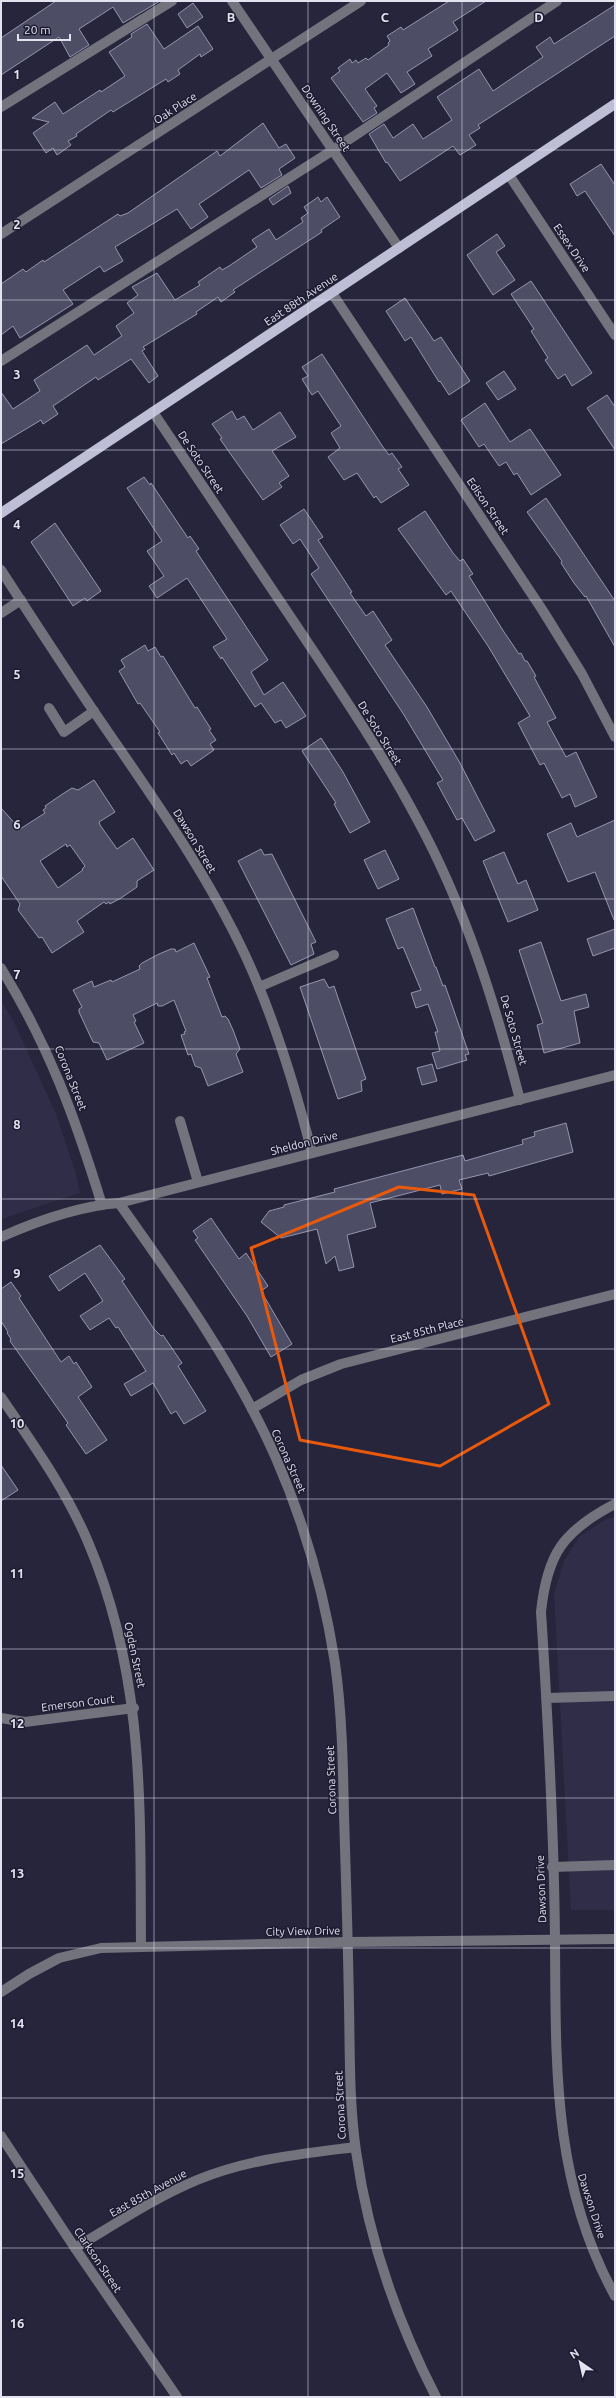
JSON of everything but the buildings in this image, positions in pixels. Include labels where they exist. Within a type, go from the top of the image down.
[{"type":"main road","name":"East 88th Avenue","points":[[1,513],[615,104]]},
{"type":"street","points":[[1,107],[172,1]]},
{"type":"street","name":"Downing Street","points":[[232,1],[399,248]]},
{"type":"street","name":"Oak Place","points":[[1,234],[361,1]]},
{"type":"street","points":[[1,361],[333,150],[557,1]]},
{"type":"street","name":"Essex Drive","points":[[509,175],[615,335]]},
{"type":"street","name":"Edison Street","points":[[332,293],[543,611],[582,674],[615,737]]},
{"type":"street","name":"De Soto Street","points":[[153,412],[358,718],[418,820],[448,884],[481,963],[499,1018],[520,1100]]},
{"type":"street","name":"Dawson Street","points":[[1,570],[94,712],[167,816],[218,903],[259,987],[294,1084],[312,1153]]},
{"type":"street","points":[[1,613],[20,600]]},
{"type":"street","points":[[49,708],[64,732],[94,712]]},
{"type":"street","points":[[259,987],[334,955]]},
{"type":"street","name":"Corona Street","points":[[1,968],[43,1043],[60,1080],[77,1125],[102,1204]]},
{"type":"street","name":"Sheldon Drive","points":[[1,1237],[62,1215],[102,1204],[119,1203],[615,1075]]},
{"type":"street","points":[[180,1121],[198,1182]]},
{"type":"street","name":"Corona Street","points":[[119,1203],[155,1254],[216,1349],[252,1409],[275,1455],[303,1528],[328,1625],[336,1673],[342,1736],[350,2072],[355,2147],[372,2238],[380,2264],[413,2349],[436,2397]]},
{"type":"street","name":"East 85th Place","points":[[252,1409],[301,1380],[341,1364],[615,1294]]},
{"type":"street","name":"Ogden Street","points":[[1,1397],[64,1493],[88,1541],[113,1611],[134,1708],[140,1793],[142,1947]]},
{"type":"street","name":"Dawson Drive","points":[[615,1504],[580,1525],[562,1544],[548,1571],[541,1612],[546,1698],[555,1940],[556,2054],[563,2140],[568,2171],[582,2218],[599,2264],[615,2296]]},
{"type":"street","points":[[546,1698],[615,1696]]},
{"type":"street","name":"Emerson Court","points":[[1,1718],[26,1722],[134,1708]]},
{"type":"street","points":[[552,1867],[615,1865]]},
{"type":"street","name":"City View Drive","points":[[1,1992],[59,1958],[101,1948],[348,1942],[615,1939]]},
{"type":"street","name":"Clarkson Street","points":[[1,2136],[74,2248],[176,2397]]},
{"type":"street","name":"East 85th Avenue","points":[[74,2248],[150,2204],[197,2180],[230,2168],[281,2156],[355,2147]]},
{"type":"highlighted area","points":[[399,1187],[474,1195],[549,1404],[440,1466],[300,1440],[251,1248]]},
{"type":"shaded area","points":[[1,1001],[13,1020],[56,1114],[76,1174],[80,1193],[1,1219]]},
{"type":"shaded area","points":[[615,1517],[615,1910],[571,1910],[554,1594],[564,1561],[580,1536],[605,1520]]}]
